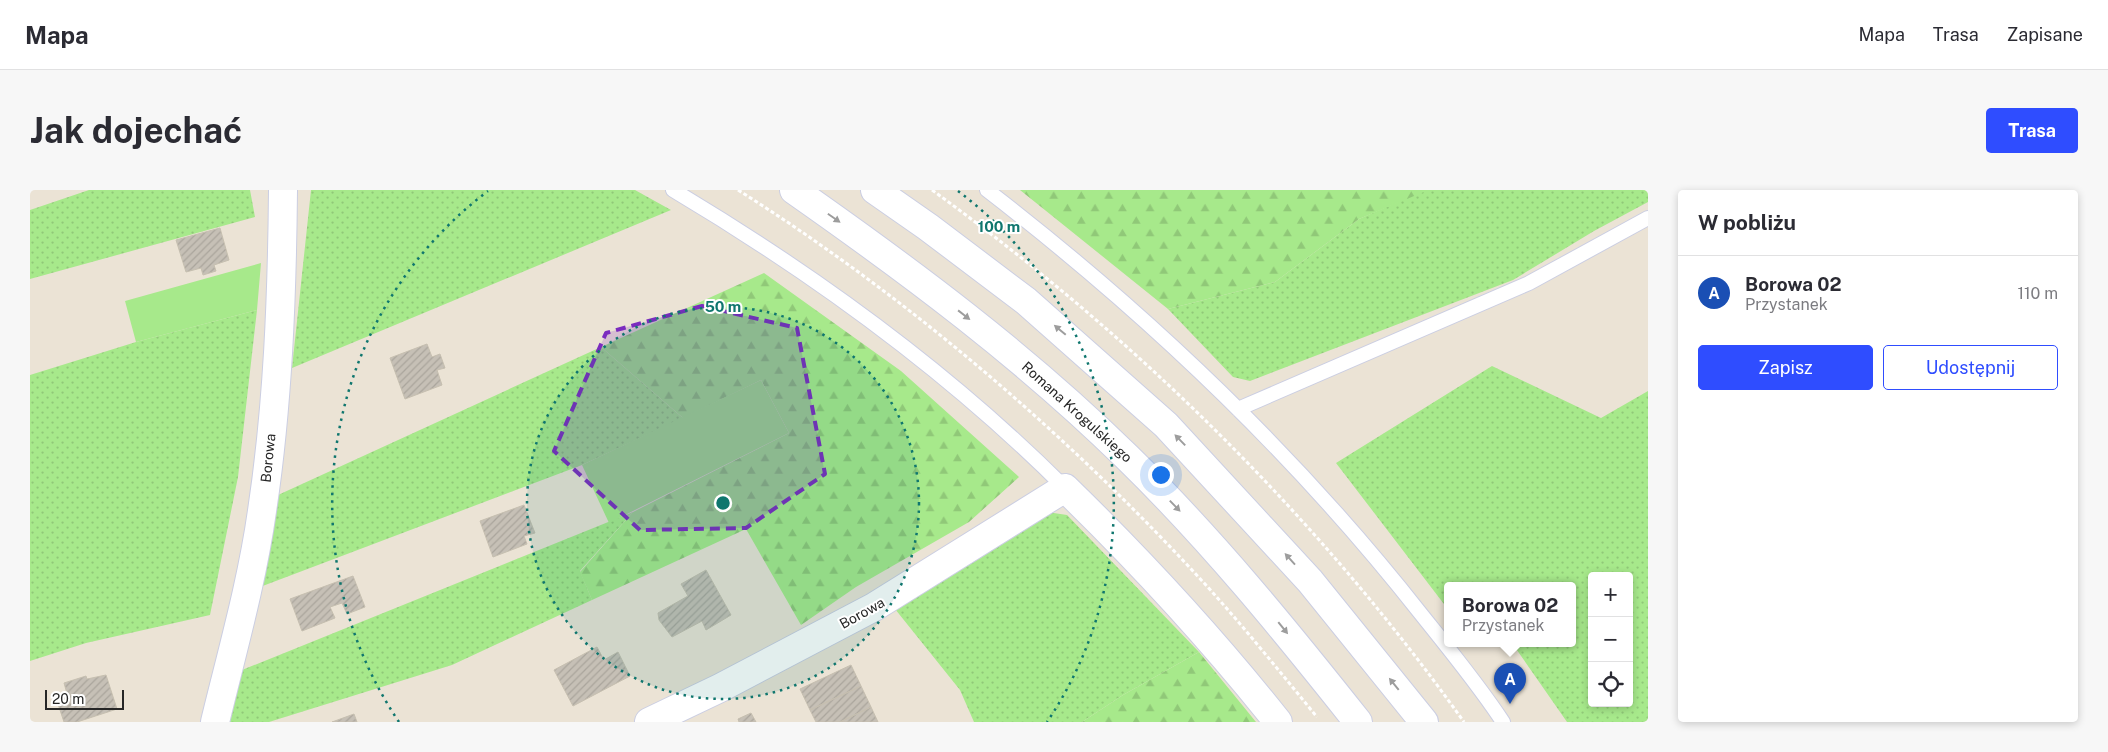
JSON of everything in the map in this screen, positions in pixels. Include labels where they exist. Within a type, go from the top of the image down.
[{"type":"main road","name":"Borowa","points":[[215,722],[239,625],[262,510],[282,313],[283,190]]},
{"type":"main road","name":"Romana Krogulskiego","points":[[794,190],[901,265],[994,338],[1126,456],[1200,532],[1275,617],[1358,722]]},
{"type":"main road","points":[[875,190],[928,227],[1026,301],[1166,426],[1310,580],[1424,722]]},
{"type":"main road","name":"Borowa","points":[[649,722],[720,688],[874,607],[1065,488]]},
{"type":"main road","points":[[1065,488],[1129,550],[1218,648],[1278,722]]},
{"type":"lane","points":[[673,190],[744,232],[904,346],[994,422],[1065,488]]},
{"type":"lane","points":[[986,190],[1124,302],[1238,409],[1340,516],[1444,644]]},
{"type":"lane","points":[[1238,409],[1529,283],[1648,218]]},
{"type":"lane","points":[[1447,647],[1503,722]]},
{"type":"highlighted area","points":[[702,306],[797,328],[825,474],[746,528],[640,530],[554,451],[606,333]]},
{"type":"green space","points":[[89,190],[250,190],[255,217],[30,279],[30,210]]},
{"type":"green space","points":[[311,190],[635,190],[671,210],[292,368]]},
{"type":"green space","points":[[1020,190],[1426,191],[1359,219],[1275,282],[1168,309]]},
{"type":"green space","points":[[1425,190],[1648,190],[1648,202],[1594,231],[1513,280],[1250,381],[1233,377],[1168,309],[1275,282],[1359,219]]},
{"type":"green space","points":[[261,263],[257,310],[136,342],[125,301]]},
{"type":"green space","points":[[764,273],[901,371],[1019,477],[969,522],[856,587],[801,625],[746,529],[592,600],[580,572],[633,512],[789,433],[761,380],[683,418],[601,347]]},
{"type":"green space","points":[[257,310],[238,477],[210,615],[86,643],[30,661],[30,375],[136,342]]},
{"type":"green space","points":[[601,347],[683,418],[582,465],[260,587],[278,495]]},
{"type":"green space","points":[[1492,366],[1601,418],[1648,391],[1648,722],[1567,722],[1515,647],[1576,647],[1576,582],[1444,582],[1444,604],[1336,463]]},
{"type":"green space","points":[[761,380],[789,433],[609,523],[582,465]]},
{"type":"green space","points":[[633,512],[580,571],[592,600],[452,665],[269,722],[230,722],[242,670]]},
{"type":"green space","points":[[1047,512],[1067,515],[1199,652],[1123,695],[1082,722],[974,722],[960,690],[891,604]]},
{"type":"green space","points":[[1199,652],[1256,722],[1082,722],[1123,695]]},
{"type":"building","points":[[220,228],[229,260],[214,265],[216,271],[203,275],[201,268],[186,272],[176,240]]},
{"type":"building","points":[[427,344],[432,357],[440,354],[445,368],[437,370],[442,385],[405,399],[390,358]]},
{"type":"building","points":[[524,505],[535,533],[524,536],[527,544],[493,557],[480,521]]},
{"type":"building","points":[[706,570],[731,615],[706,630],[702,621],[672,637],[659,620],[658,613],[688,596],[681,584]]},
{"type":"building","points":[[353,576],[365,607],[347,614],[342,603],[330,607],[335,618],[302,631],[290,599]]},
{"type":"building","points":[[597,647],[604,660],[618,652],[630,676],[573,706],[554,670]]},
{"type":"building","points":[[851,665],[861,686],[810,710],[800,689]]},
{"type":"building","points":[[106,675],[117,709],[77,722],[64,722],[57,701],[68,697],[64,683],[86,676],[87,679]]},
{"type":"building","points":[[861,686],[871,707],[840,722],[816,722],[810,710]]},
{"type":"building","points":[[871,707],[878,722],[840,722]]},
{"type":"building","points":[[751,713],[756,722],[739,722],[738,719]]},
{"type":"building","points":[[354,714],[357,722],[332,722]]},
{"type":"place","name":"Borowa 02","points":[[1510,704]]}]
